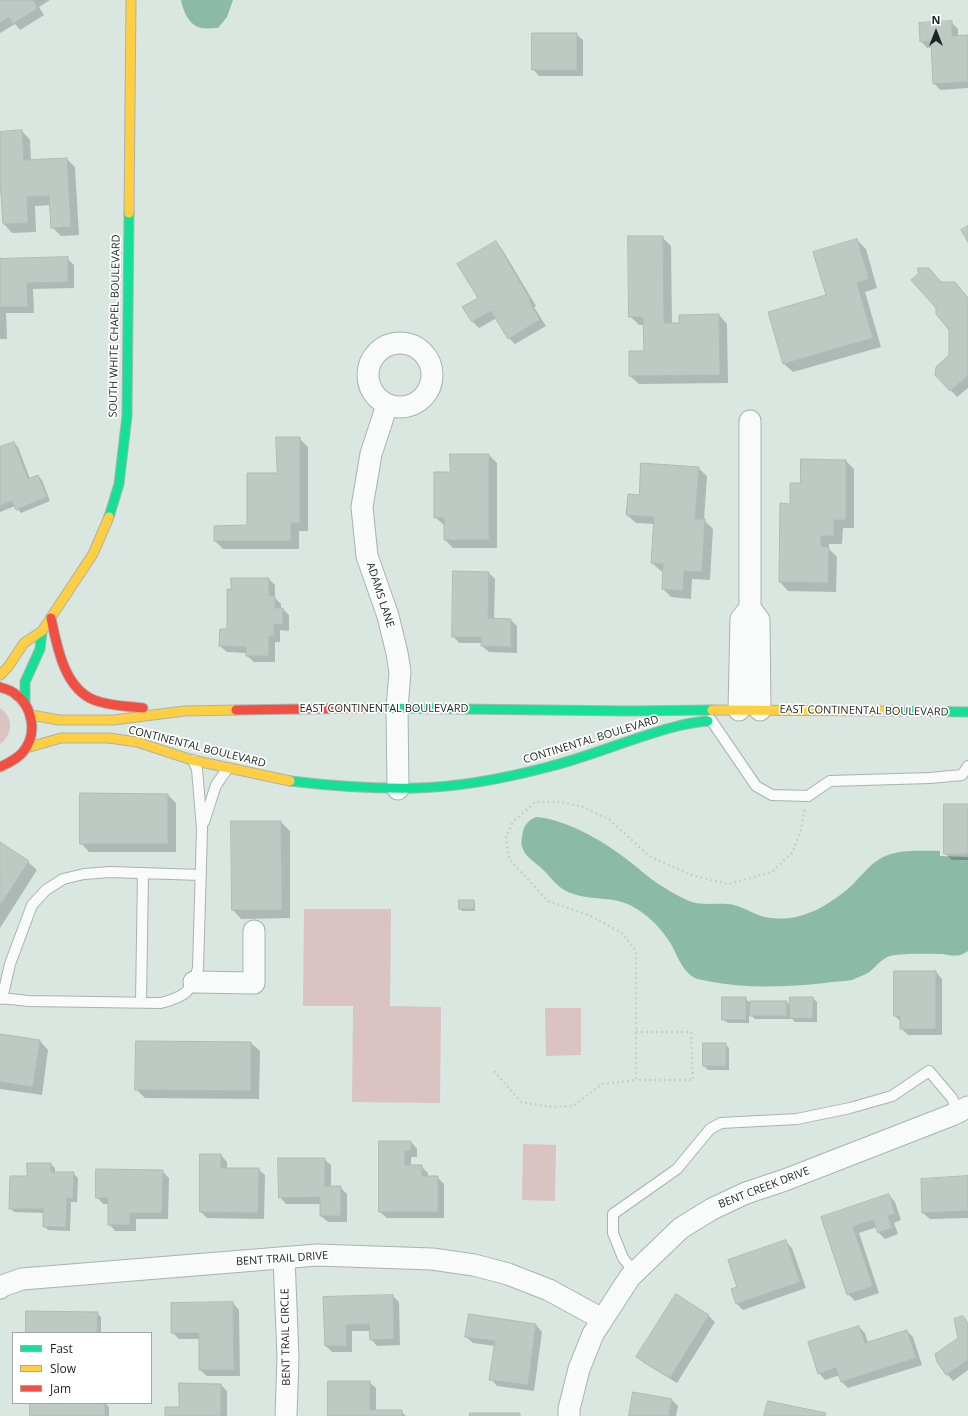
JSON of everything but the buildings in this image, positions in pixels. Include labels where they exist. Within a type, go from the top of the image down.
[{"type":"main road","name":"SOUTH WHITE CHAPEL BOULEVARD","points":[[0,675],[8,667],[24,644],[42,631],[93,554],[107,522],[119,484],[126,416],[131,0]]},
{"type":"main road","points":[[51,618],[58,652],[66,672],[80,692],[97,701],[114,705],[184,711]]},
{"type":"main road","name":"SOUTH WHITE CHAPEL BOULEVARD","points":[[25,704],[25,682],[40,649],[42,631]]},
{"type":"main road","points":[[0,687],[17,695],[25,704],[31,715],[32,726],[31,738],[20,757],[11,763],[0,767]]},
{"type":"main road","name":"EAST CONTINENTAL BOULEVARD","points":[[31,715],[59,720],[114,720],[184,711],[397,708],[630,711],[760,710],[968,712]]},
{"type":"main road","name":"CONTINENTAL BOULEVARD","points":[[26,748],[61,738],[109,738],[137,742],[192,760],[286,780],[330,786],[398,789],[418,788],[500,778],[549,768],[648,734],[680,725],[760,710]]},
{"type":"street","name":"ADAMS LANE","points":[[387,405],[371,454],[362,507],[367,556],[388,616],[400,672],[397,708],[398,789]]},
{"type":"street","points":[[750,421],[750,608],[759,620],[760,710]]},
{"type":"street","points":[[740,710],[741,619],[750,608]]},
{"type":"street","points":[[194,982],[254,983],[254,931]]},
{"type":"street","name":"BENT CREEK DRIVE","points":[[569,1416],[569,1409],[579,1369],[593,1334],[630,1277],[681,1228],[712,1209],[746,1193],[785,1180],[963,1109]]},
{"type":"street","name":"BENT TRAIL DRIVE","points":[[0,1288],[22,1280],[318,1255],[432,1259],[474,1265],[508,1274],[549,1290],[602,1319]]},
{"type":"street","name":"BENT TRAIL CIRCLE","points":[[284,1258],[288,1357],[286,1416]]},
{"type":"lane","points":[[711,720],[756,786],[772,795],[808,796],[830,782],[930,778],[962,775],[968,766]]},
{"type":"lane","points":[[192,760],[197,769],[202,829],[201,875],[198,968],[194,982],[187,992],[174,999],[160,1003],[1,999],[10,964],[32,905],[46,890],[63,880],[84,874],[110,872],[201,875]]},
{"type":"lane","points":[[202,829],[216,785],[228,768]]},
{"type":"lane","points":[[141,1002],[142,873]]},
{"type":"lane","points":[[635,1273],[623,1258],[614,1233],[614,1214],[677,1169],[710,1129],[721,1122],[797,1119],[850,1108],[892,1096],[929,1071],[963,1109]]},
{"type":"path","points":[[636,1080],[636,951],[622,933],[591,916],[548,901],[521,873],[509,859],[506,838],[513,822],[534,802],[561,802],[583,806],[610,820],[649,856],[692,875],[728,884],[772,872],[793,852],[801,829],[808,796]]},
{"type":"path","points":[[494,1071],[521,1102],[552,1107],[573,1106],[602,1084],[636,1080],[693,1080],[692,1032],[636,1032]]},
{"type":"shaded area","points":[[181,0],[233,0],[227,17],[218,28],[201,28],[190,21],[183,9]]},
{"type":"shaded area","points":[[0,708],[8,716],[10,726],[7,736],[0,744]]},
{"type":"shaded area","points":[[537,817],[561,822],[586,833],[619,854],[656,882],[685,899],[697,903],[734,905],[761,916],[771,918],[793,918],[814,911],[842,894],[873,863],[890,854],[911,851],[940,851],[940,856],[968,857],[968,951],[961,955],[955,956],[942,954],[902,954],[890,956],[883,959],[866,974],[852,980],[796,986],[751,986],[722,984],[696,978],[689,974],[683,966],[671,944],[661,930],[640,911],[631,905],[622,902],[587,897],[568,892],[556,884],[543,869],[528,857],[523,850],[521,842],[523,833],[528,822]]},
{"type":"shaded area","points":[[304,909],[391,909],[390,1006],[441,1007],[440,1103],[352,1102],[353,1006],[303,1006]]},
{"type":"shaded area","points":[[545,1008],[581,1008],[581,1055],[546,1056]]},
{"type":"shaded area","points":[[523,1144],[556,1145],[555,1201],[522,1200]]},
{"type":"traffic: fast","points":[[109,517],[119,484],[127,416],[129,213]]},
{"type":"traffic: fast","points":[[25,704],[25,682],[40,649],[42,631]]},
{"type":"traffic: fast","points":[[372,708],[630,711],[712,710]]},
{"type":"traffic: fast","points":[[894,711],[968,712]]},
{"type":"traffic: fast","points":[[290,781],[337,786],[385,788],[417,788],[467,784],[516,775],[548,767],[581,758],[662,730],[686,724],[708,721]]},
{"type":"traffic: slow","points":[[129,213],[131,0]]},
{"type":"traffic: slow","points":[[0,675],[8,667],[24,643],[42,631],[93,554],[109,517]]},
{"type":"traffic: slow","points":[[31,715],[59,720],[114,720],[184,711],[236,710]]},
{"type":"traffic: slow","points":[[712,710],[894,711]]},
{"type":"traffic: slow","points":[[26,748],[61,738],[109,738],[137,742],[192,760],[290,781]]},
{"type":"traffic: jam","points":[[51,618],[59,653],[75,686],[84,694],[100,702],[112,705],[143,708]]},
{"type":"traffic: jam","points":[[0,687],[14,693],[26,705],[32,729],[28,745],[23,752],[13,761],[0,767]]},
{"type":"traffic: jam","points":[[236,710],[372,708]]}]
